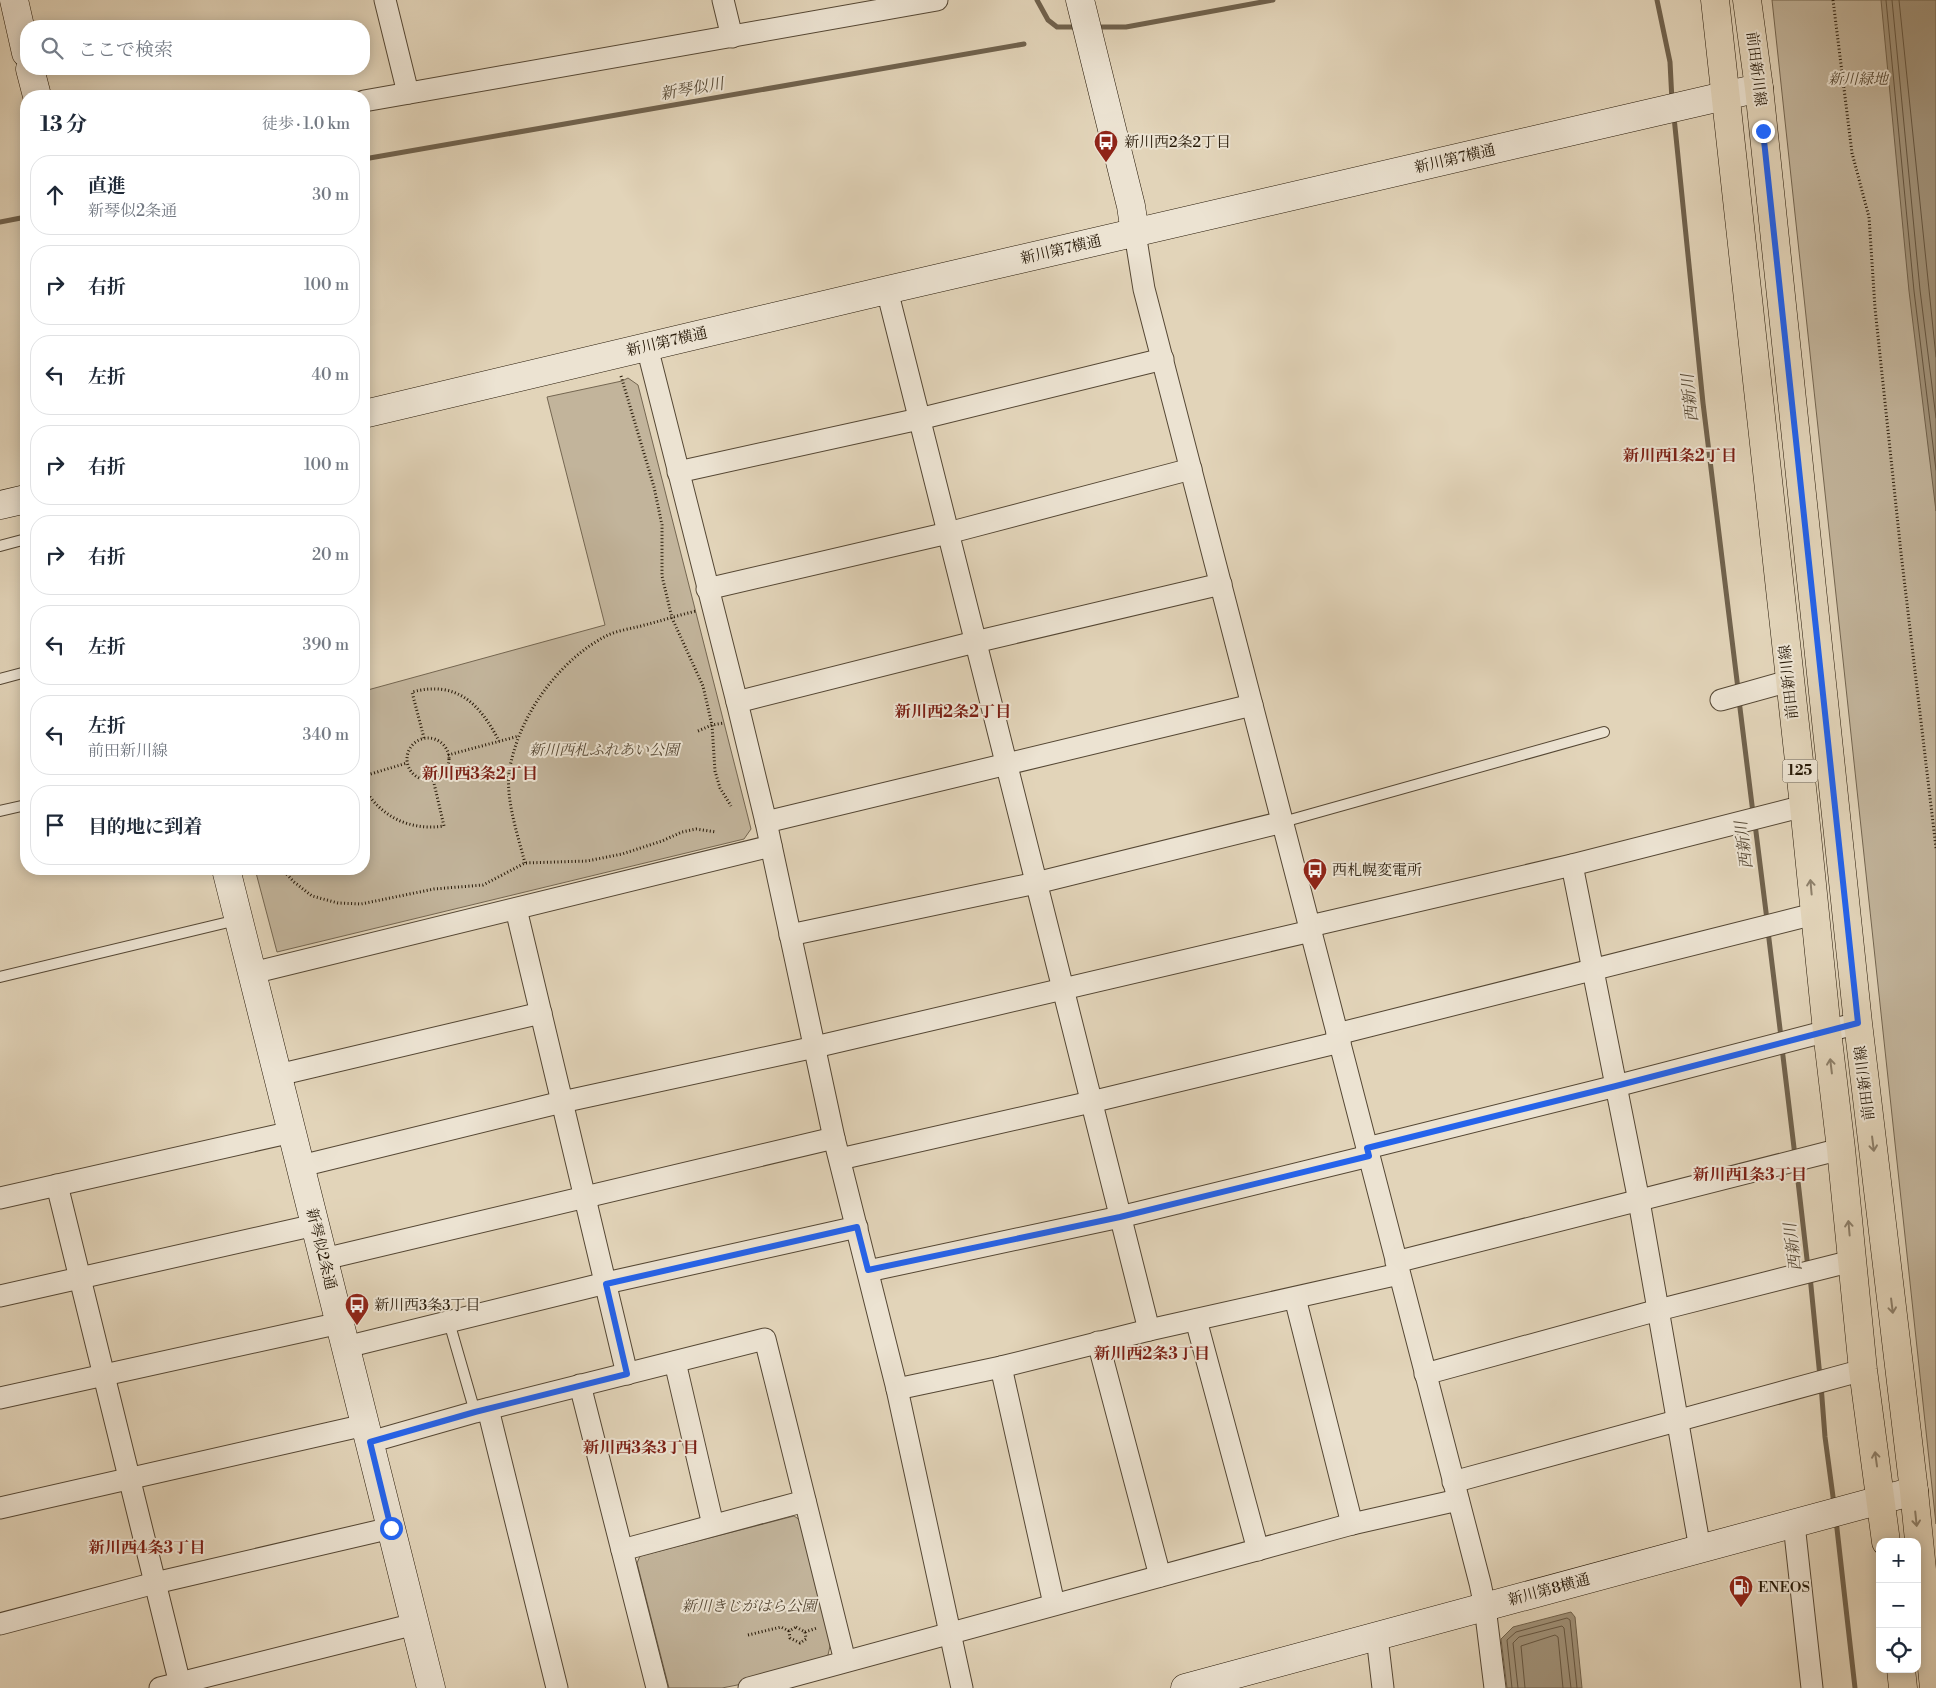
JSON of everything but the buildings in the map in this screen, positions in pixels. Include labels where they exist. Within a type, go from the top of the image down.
[{"type":"main road","name":"前田新川線","points":[[1715,0],[1804,806],[1826,1031],[1842,1149],[1863,1370],[1886,1538]]},
{"type":"main road","name":"前田新川線","points":[[1747,0],[1759,88],[1858,1023],[1914,1492],[1934,1688]]},
{"type":"main road","points":[[1902,1673],[1904,1688]]},
{"type":"street","points":[[14,0],[20,26]]},
{"type":"street","points":[[384,0],[408,93]]},
{"type":"street","points":[[723,0],[732,37]]},
{"type":"street","points":[[370,99],[936,0]]},
{"type":"street","points":[[1080,1],[1131,206],[1144,289],[1485,1607],[1494,1688]]},
{"type":"street","points":[[31,75],[35,90]]},
{"type":"street","name":"新川第7横通","points":[[370,413],[887,290],[1759,88]]},
{"type":"street","points":[[887,290],[1149,1330]]},
{"type":"street","points":[[647,347],[707,589],[733,712],[766,822],[834,1138],[897,1389],[962,1688]]},
{"type":"street","points":[[678,472],[919,419],[1163,359]]},
{"type":"street","points":[[707,589],[948,533],[1191,469]]},
{"type":"street","points":[[0,505],[20,500]]},
{"type":"street","points":[[733,712],[976,642],[1221,584]]},
{"type":"street","points":[[1721,700],[1789,681]]},
{"type":"street","points":[[766,822],[1252,705]]},
{"type":"street","points":[[301,1166],[562,1102],[815,1047],[1063,990],[1804,806]]},
{"type":"street","points":[[790,935],[1036,883],[1283,822]]},
{"type":"street","points":[[252,974],[771,846]]},
{"type":"street","points":[[1572,865],[1639,1201],[1700,1549]]},
{"type":"street","name":"新琴似2条通","points":[[227,875],[431,1688]]},
{"type":"street","points":[[516,909],[627,1374]]},
{"type":"street","points":[[840,1159],[1092,1102],[1814,914]]},
{"type":"street","points":[[278,1075],[541,1013]]},
{"type":"street","points":[[868,1270],[1120,1217],[1858,1023]]},
{"type":"street","points":[[0,1198],[292,1132]]},
{"type":"street","points":[[324,1259],[834,1138]]},
{"type":"street","points":[[897,1389],[1001,1367],[1149,1330],[1295,1298],[1639,1201],[1842,1149]]},
{"type":"street","points":[[57,1185],[155,1583],[174,1686],[415,1624]]},
{"type":"street","points":[[0,1296],[316,1225]]},
{"type":"street","points":[[0,1398],[104,1374],[343,1335],[449,1322],[857,1227]]},
{"type":"street","points":[[1425,1374],[1658,1310],[1852,1261]]},
{"type":"street","points":[[1295,1298],[1352,1524]]},
{"type":"street","points":[[1196,1320],[1258,1550]]},
{"type":"street","points":[[0,1508],[130,1480],[482,1410],[765,1339],[845,1661]]},
{"type":"street","points":[[1098,1342],[1160,1576]]},
{"type":"street","points":[[675,1362],[713,1525]]},
{"type":"street","points":[[1001,1367],[1054,1604]]},
{"type":"street","points":[[749,1688],[949,1632],[1352,1524],[1678,1422],[1863,1370]]},
{"type":"street","points":[[580,1385],[657,1688]]},
{"type":"street","points":[[482,1410],[557,1688]]},
{"type":"street","name":"新川第8横通","points":[[1185,1688],[1914,1492]]},
{"type":"street","points":[[622,1550],[805,1500]]},
{"type":"street","points":[[1805,1521],[1812,1688]]},
{"type":"street","points":[[0,1624],[155,1583],[391,1528]]},
{"type":"street","points":[[1377,1637],[1383,1688]]},
{"type":"lane","points":[[0,546],[20,541]]},
{"type":"lane","points":[[0,679],[20,674]]},
{"type":"lane","points":[[1283,822],[1604,732]]},
{"type":"lane","points":[[0,811],[20,806]]},
{"type":"lane","points":[[0,977],[238,919]]},
{"type":"lane","points":[[449,1322],[482,1410]]},
{"type":"path","points":[[1833,0],[1852,153],[1869,217],[1875,308],[1899,534],[1936,848]]},
{"type":"path","points":[[620,372],[654,487],[662,525],[662,576],[672,618],[703,686],[712,725],[715,771],[720,788],[731,806]]},
{"type":"path","points":[[525,863],[512,814],[509,774],[520,736],[534,705],[549,683],[583,650],[609,634],[702,610]]},
{"type":"path","points":[[424,738],[412,692],[428,688],[442,689],[471,702],[487,719],[499,741]]},
{"type":"path","points":[[698,732],[733,712]]},
{"type":"path","points":[[448,755],[520,736]]},
{"type":"path","points":[[424,738],[434,739],[443,744],[448,755],[448,765],[441,775],[433,779],[422,779],[412,773],[407,763],[408,752],[414,742],[424,738]]},
{"type":"path","points":[[370,774],[407,763]]},
{"type":"path","points":[[370,796],[381,811],[398,821],[413,826],[429,828],[444,826],[433,779]]},
{"type":"path","points":[[288,875],[312,896],[338,902],[361,904],[434,888],[483,885],[525,863],[587,861],[622,854],[662,841],[682,832],[696,829],[716,832]]},
{"type":"path","points":[[748,1635],[781,1627],[790,1631]]},
{"type":"path","points":[[796,1627],[805,1632],[806,1639],[800,1644],[790,1638],[790,1631],[796,1627]]},
{"type":"green space","name":"新川緑地","points":[[1772,0],[1936,0],[1936,1524]]},
{"type":"green space","name":"新川西札ふれあい公園","points":[[628,378],[638,385],[751,829],[744,839],[277,952],[257,875],[370,875],[370,689],[605,625],[547,397],[622,381]]},
{"type":"green space","name":"新川きじがはら公園","points":[[794,1516],[800,1520],[835,1624],[828,1655],[808,1671],[722,1688],[669,1688],[637,1563],[640,1556]]},
{"type":"water","points":[[1881,0],[1936,0],[1936,511],[1909,291]]},
{"type":"water","points":[[1571,1612],[1575,1617],[1582,1688],[1507,1688],[1501,1639],[1513,1627]]},
{"type":"waterway","name":"西新川","points":[[1037,0],[1048,20],[1057,27],[1077,27]]},
{"type":"waterway","name":"西新川","points":[[1096,27],[1126,27],[1273,0]]},
{"type":"waterway","name":"西新川","points":[[1657,0],[1670,62],[1672,101]]},
{"type":"waterway","name":"新琴似川","points":[[370,158],[1024,44]]},
{"type":"waterway","name":"西新川","points":[[1674,117],[1703,403],[1738,689]]},
{"type":"waterway","name":"新琴似川","points":[[0,222],[20,218]]},
{"type":"waterway","name":"西新川","points":[[1739,700],[1753,813]]},
{"type":"waterway","name":"西新川","points":[[1755,824],[1767,920]]},
{"type":"waterway","name":"西新川","points":[[1768,931],[1781,1037]]},
{"type":"waterway","name":"西新川","points":[[1782,1048],[1795,1156]]},
{"type":"waterway","name":"西新川","points":[[1796,1164],[1808,1268]]},
{"type":"waterway","name":"西新川","points":[[1810,1276],[1820,1377]]},
{"type":"waterway","name":"西新川","points":[[1821,1385],[1825,1437],[1834,1504]]},
{"type":"waterway","name":"西新川","points":[[1836,1520],[1855,1688]]},
{"type":"place","name":"新川西2条2丁目","points":[[1106,163]]},
{"type":"place","name":"西札幌変電所","points":[[1315,891]]},
{"type":"place","name":"新川西3条3丁目","points":[[357,1326]]},
{"type":"place","name":"ENEOS","points":[[1741,1608]]},
{"type":"district","name":"新川西1条2丁目","points":[[1680,456]]},
{"type":"district","name":"新川西2条2丁目","points":[[953,712]]},
{"type":"district","name":"新川西3条2丁目","points":[[480,774]]},
{"type":"district","name":"新川西1条3丁目","points":[[1750,1175]]},
{"type":"district","name":"新川西2条3丁目","points":[[1152,1354]]},
{"type":"district","name":"新川西3条3丁目","points":[[641,1448]]},
{"type":"district","name":"新川西4条3丁目","points":[[147,1548]]},
{"type":"route","points":[[391,1528],[370,1442],[475,1412],[627,1374],[606,1284],[857,1227],[868,1270],[1120,1217],[1369,1156],[1367,1148],[1858,1023],[1763,131]]}]
